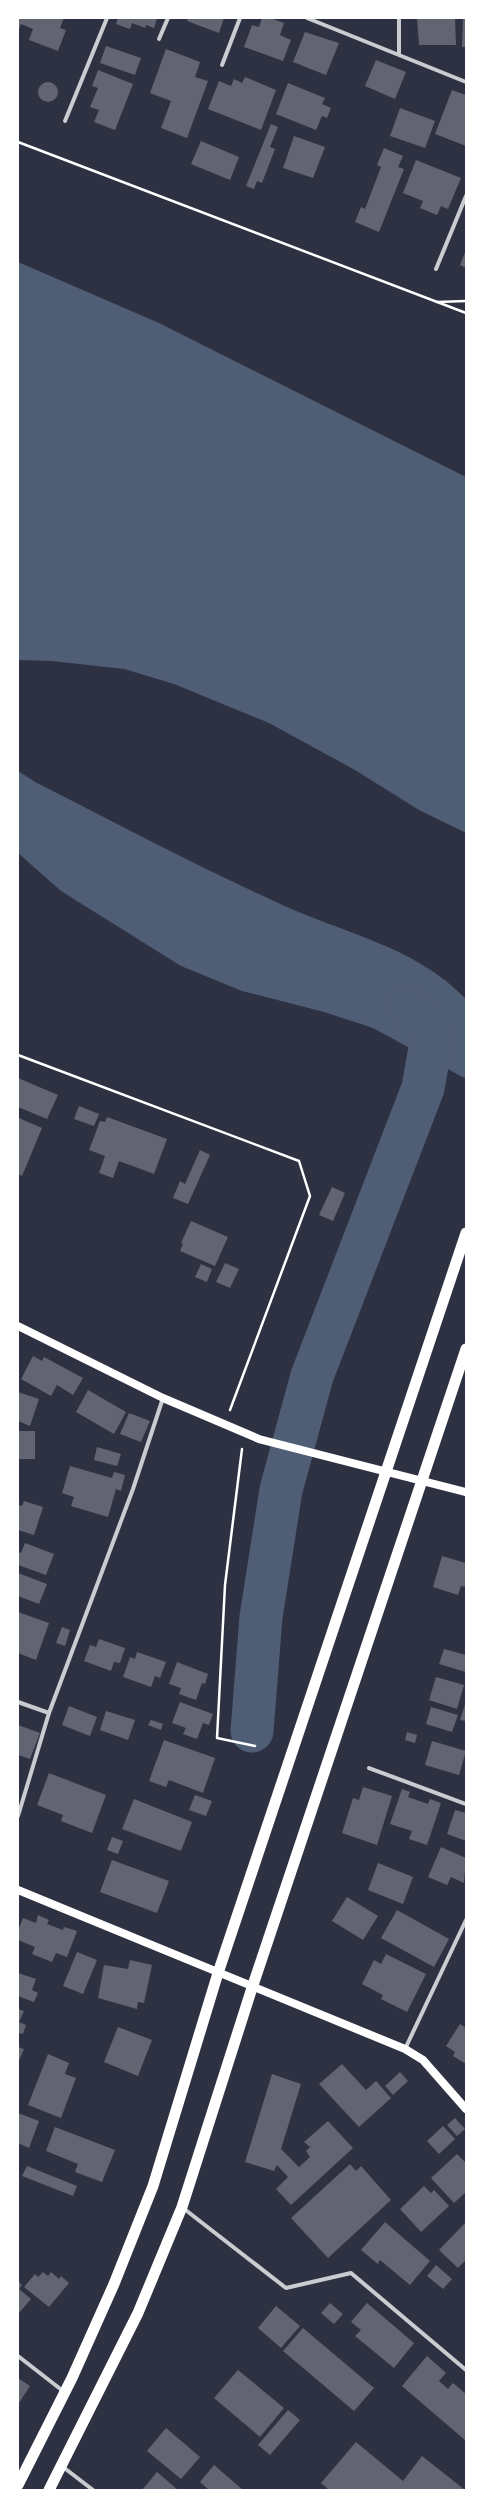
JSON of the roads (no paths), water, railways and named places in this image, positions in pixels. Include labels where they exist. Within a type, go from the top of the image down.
[{"type":"highway","points":[[18,2485],[65,2393],[114,2284],[153,2186],[218,1973],[466,1233]]},
{"type":"highway","points":[[49,2490],[63,2467],[138,2313],[182,2207],[252,1988],[466,1349]]},
{"type":"main road","points":[[18,1326],[163,1398],[259,1439],[315,1452],[466,1492]]},
{"type":"main road","points":[[18,1890],[252,1988],[405,2049],[423,2060],[466,2108]]},
{"type":"street","points":[[65,121],[107,18]]},
{"type":"street","points":[[159,39],[168,18]]},
{"type":"street","points":[[222,65],[240,18]]},
{"type":"street","points":[[307,18],[466,82]]},
{"type":"street","points":[[399,18],[399,54]]},
{"type":"street","points":[[436,269],[466,196]]},
{"type":"street","points":[[18,1816],[49,1713],[133,1489],[163,1398]]},
{"type":"street","points":[[18,1702],[49,1713]]},
{"type":"street","points":[[369,1768],[466,1804]]},
{"type":"street","points":[[405,2049],[466,1920]]},
{"type":"street","points":[[182,2207],[286,2288],[351,2273],[466,2370]]},
{"type":"street","points":[[18,2356],[65,2393]]},
{"type":"street","points":[[63,2467],[92,2490]]},
{"type":"water","points":[[18,262],[159,323],[466,477],[466,833],[419,810],[355,770],[269,723],[174,684],[124,669],[52,661],[18,660]]},
{"type":"water","points":[[18,771],[37,783],[156,844],[276,902],[400,953],[423,965],[445,980],[466,999],[466,1079],[373,1028],[324,1012],[242,991],[181,966],[61,891],[18,853]]},
{"type":"waterway","points":[[252,1731],[261,1617],[281,1490],[312,1376],[423,1088],[433,1031],[409,1009]]}]
